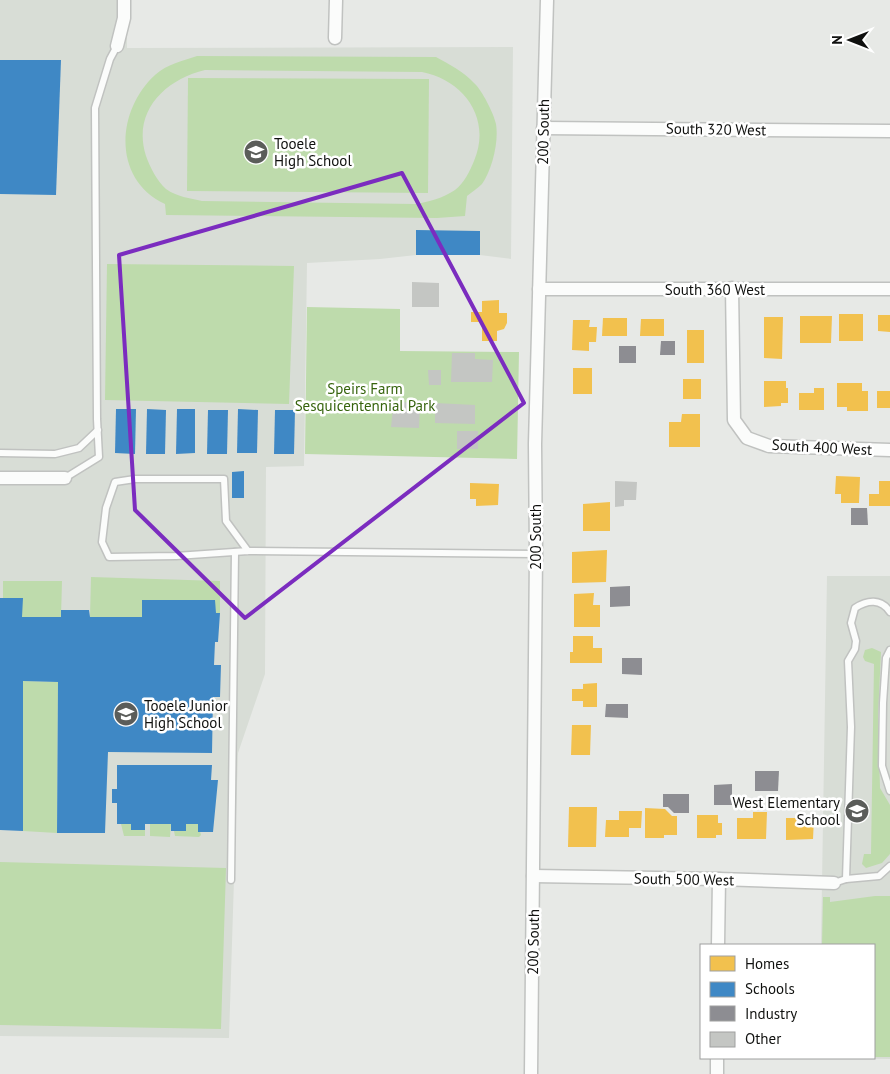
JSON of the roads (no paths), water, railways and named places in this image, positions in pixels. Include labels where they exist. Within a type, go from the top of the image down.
[{"type":"street","points":[[117,46],[124,18],[124,0]]},
{"type":"street","points":[[335,38],[336,0]]},
{"type":"street","name":"200 South","points":[[531,1074],[534,876],[535,444],[546,0]]},
{"type":"street","name":"South 320 West","points":[[543,128],[890,131]]},
{"type":"street","name":"South 360 West","points":[[539,289],[732,288],[890,290]]},
{"type":"street","name":"South 400 West","points":[[732,288],[734,420],[747,438],[769,446],[890,450]]},
{"type":"street","points":[[0,478],[65,478]]},
{"type":"street","name":"South 500 West","points":[[534,876],[840,881]]},
{"type":"street","points":[[718,944],[719,879]]},
{"type":"street","points":[[717,1059],[717,1074]]},
{"type":"lane","points":[[65,478],[99,457],[95,108],[110,59],[117,46]]},
{"type":"lane","points":[[0,453],[55,454],[79,448],[98,430]]},
{"type":"lane","points":[[248,551],[226,521],[224,479],[135,479],[114,482],[106,508],[102,542],[109,557],[176,556],[248,551],[536,554]]},
{"type":"lane","points":[[231,880],[235,552]]},
{"type":"lane","points":[[890,612],[888,608],[873,600],[863,602],[855,608],[851,623],[856,641],[855,649],[848,661],[851,728],[840,881],[879,876],[890,866]]},
{"type":"lane","points":[[890,650],[886,658],[885,667],[882,766],[890,791]]},
{"type":"place","name":"Tooele High School","points":[[256,152]]},
{"type":"place","name":"Tooele Junior High School","points":[[126,714]]},
{"type":"place","name":"West Elementary School","points":[[857,811]]},
{"type":"park label","name":"Speirs Farm Sesquicentennial Park","points":[[365,396]]}]
